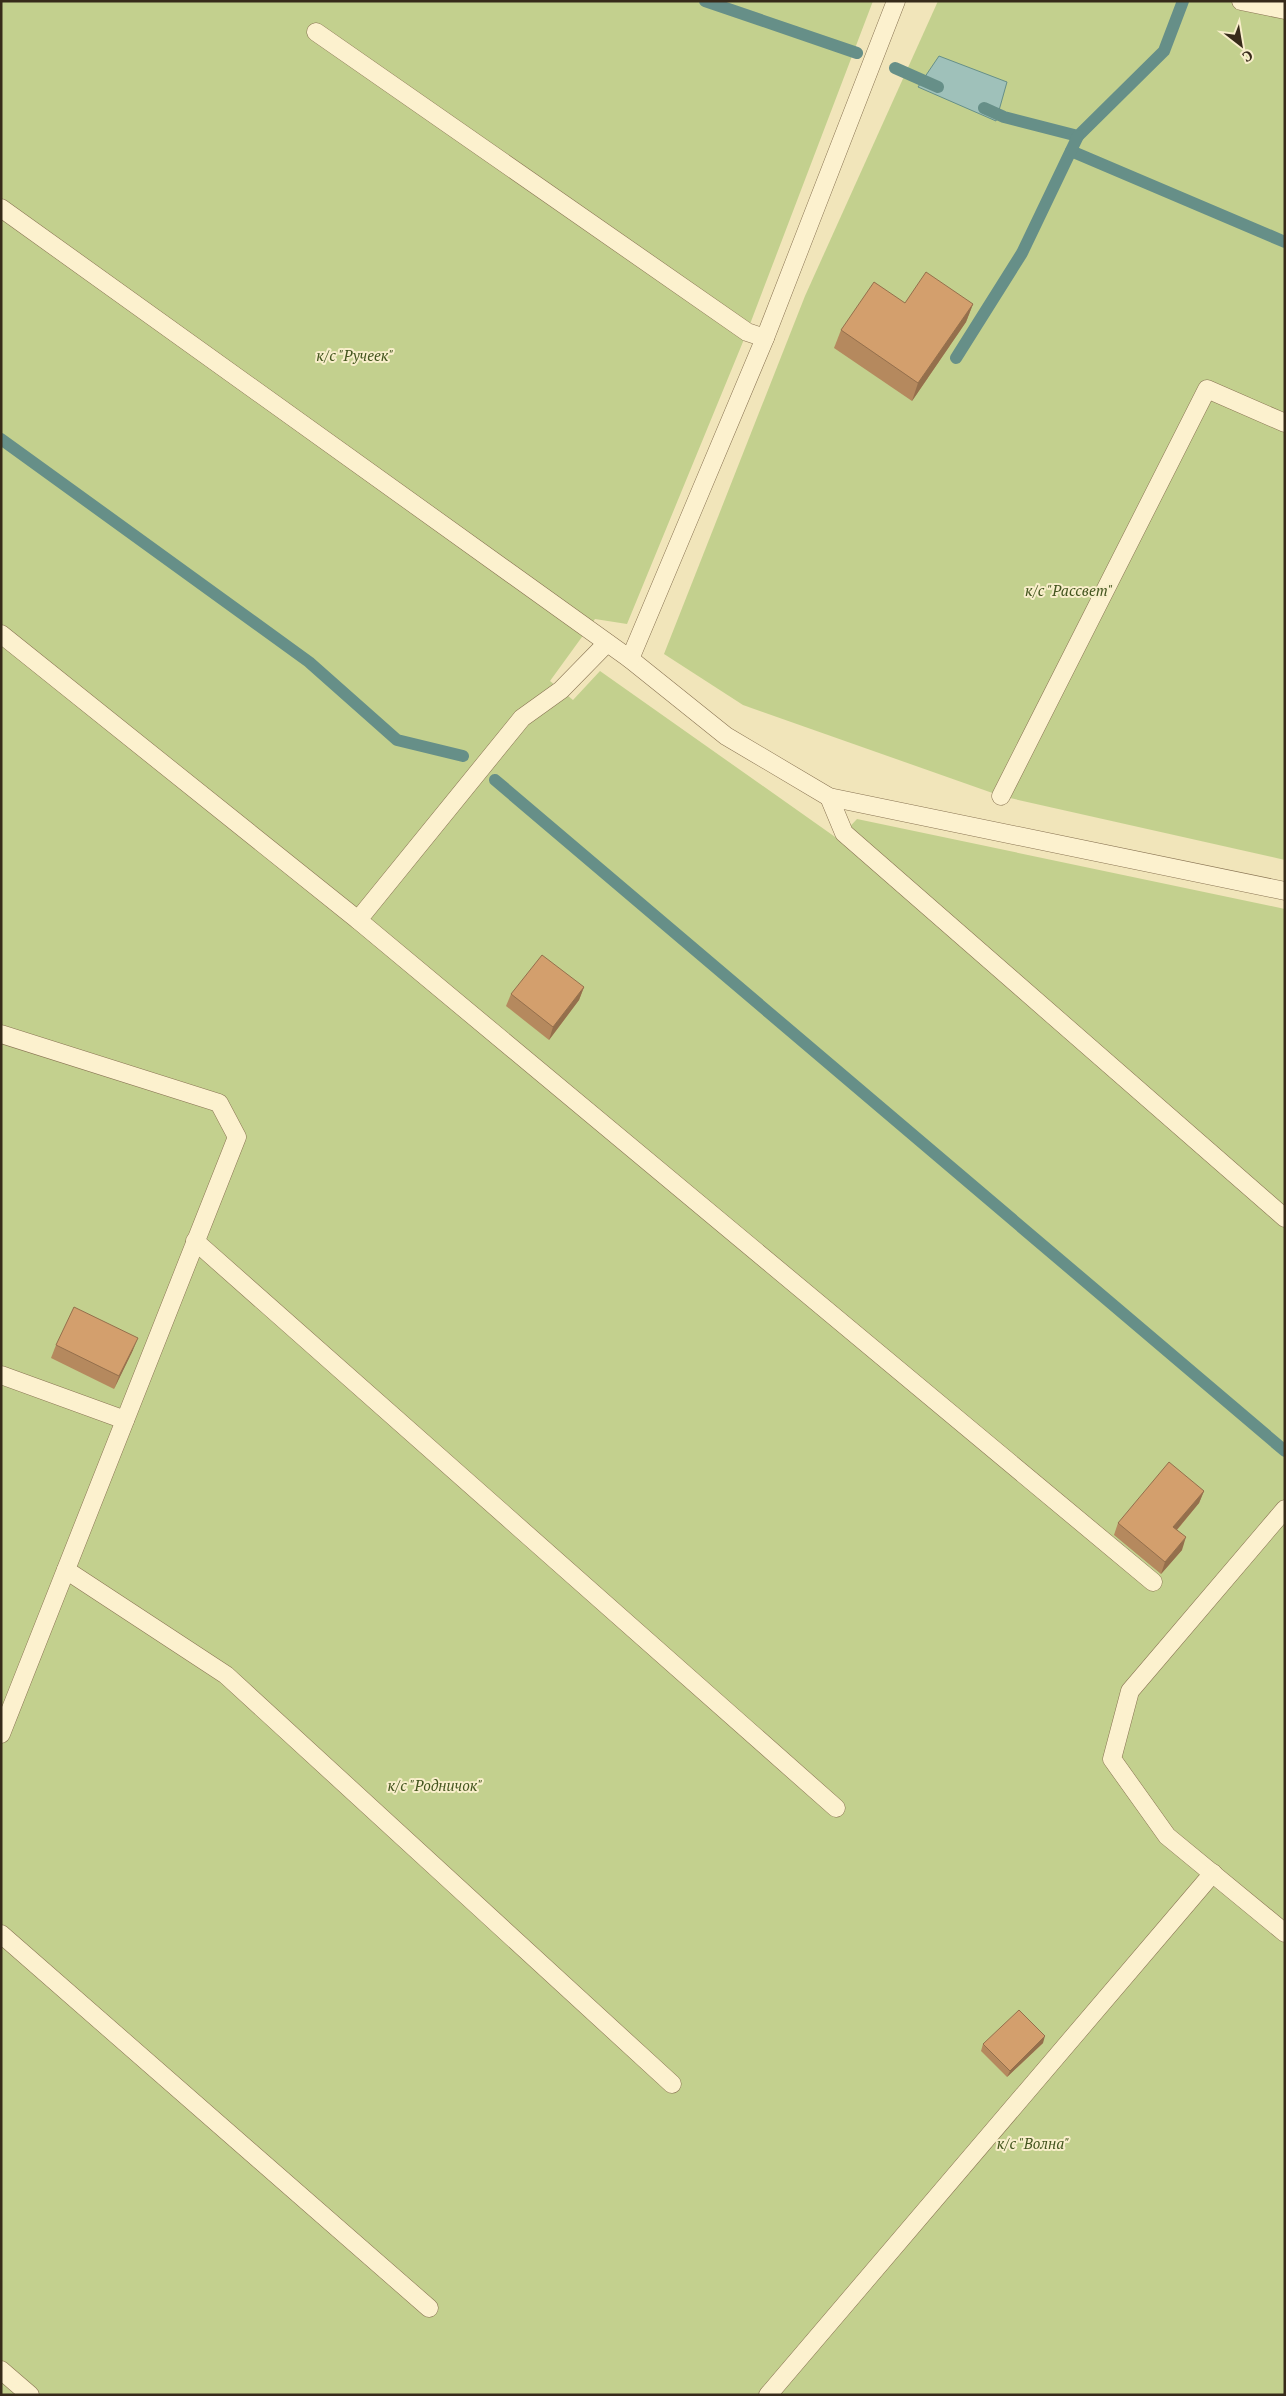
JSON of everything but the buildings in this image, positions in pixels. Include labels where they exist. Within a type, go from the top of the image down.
[{"type":"lane","points":[[630,659],[765,338],[896,1]]},
{"type":"lane","points":[[1241,1],[1285,10]]},
{"type":"lane","points":[[316,32],[747,332],[765,338]]},
{"type":"lane","points":[[1,208],[630,659],[726,736],[829,797],[1285,891]]},
{"type":"lane","points":[[1001,796],[1208,389],[1285,423]]},
{"type":"lane","points":[[1,634],[358,920],[1153,1582]]},
{"type":"lane","points":[[358,920],[522,718],[561,690],[607,643]]},
{"type":"lane","points":[[829,797],[844,833],[1285,1218]]},
{"type":"lane","points":[[1,1034],[219,1103],[237,1137],[66,1570],[5,1714],[1,1734]]},
{"type":"lane","points":[[196,1242],[836,1808]]},
{"type":"lane","points":[[1,1375],[126,1420]]},
{"type":"lane","points":[[1285,1509],[1130,1691],[1112,1759],[1167,1836],[1285,1934]]},
{"type":"lane","points":[[66,1570],[226,1675],[672,2084]]},
{"type":"lane","points":[[768,2395],[1213,1873]]},
{"type":"lane","points":[[1,1934],[429,2308]]},
{"type":"lane","points":[[1,2370],[30,2395]]},
{"type":"green space","points":[[1,1],[873,1],[747,332],[627,624],[595,619],[550,681],[573,700],[600,671],[838,839],[857,819],[1285,909],[1285,2395],[1,2395]]},
{"type":"green space","name":"к/с \"Рассвет\"","points":[[938,1],[1285,1],[1285,860],[1001,796],[743,705],[664,654],[805,296]]},
{"type":"water","points":[[939,56],[1007,82],[996,121],[918,87]]},
{"type":"waterway","points":[[705,1],[857,53]]},
{"type":"waterway","points":[[984,108],[1004,117],[1078,136],[1164,51],[1183,1]]},
{"type":"waterway","points":[[895,68],[938,87]]},
{"type":"waterway","points":[[956,358],[1022,253],[1078,136]]},
{"type":"waterway","points":[[1071,151],[1285,242]]},
{"type":"waterway","points":[[1,439],[309,662],[397,740],[463,756]]},
{"type":"waterway","points":[[495,780],[1285,1451]]},
{"type":"park label","name":"к/с \"Ручеек\"","points":[[355,355]]},
{"type":"park label","name":"к/с \"Родничок\"","points":[[435,1785]]},
{"type":"park label","name":"к/с \"Волна\"","points":[[1033,2143]]}]
